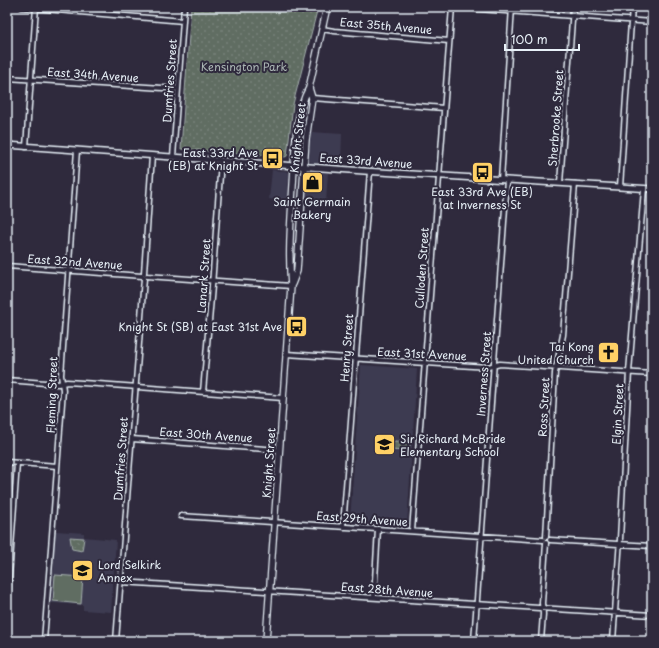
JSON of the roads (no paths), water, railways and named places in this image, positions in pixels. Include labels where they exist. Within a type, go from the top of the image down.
[{"type":"main road","name":"Knight Street","points":[[266,641],[291,286],[290,271],[294,166],[299,121],[304,96],[309,88],[327,7]]},
{"type":"main road","name":"Knight Street","points":[[291,286],[297,271],[304,167],[312,98],[309,88]]},
{"type":"street","points":[[22,7],[183,21]]},
{"type":"street","name":"Dumfries Street","points":[[173,157],[184,7]]},
{"type":"street","points":[[452,7],[512,9],[572,16],[652,22]]},
{"type":"street","name":"Culloden Street","points":[[412,531],[452,7]]},
{"type":"street","name":"Sherbrooke Street","points":[[560,183],[573,7]]},
{"type":"street","points":[[620,187],[632,7]]},
{"type":"street","points":[[26,147],[36,8]]},
{"type":"street","name":"Inverness Street","points":[[474,641],[493,366],[512,9]]},
{"type":"street","name":"East 35th Avenue","points":[[322,29],[449,41]]},
{"type":"street","name":"East 34th Avenue","points":[[7,78],[178,89]]},
{"type":"street","points":[[312,98],[444,108]]},
{"type":"street","name":"East 33rd Avenue","points":[[7,145],[304,167],[652,189]]},
{"type":"street","name":"Fleming Street","points":[[44,641],[63,390],[61,375],[77,150]]},
{"type":"street","name":"Dumfries Street","points":[[116,641],[152,156]]},
{"type":"street","name":"Lanark Street","points":[[203,392],[221,161]]},
{"type":"street","name":"Henry Street","points":[[343,527],[370,171]]},
{"type":"street","name":"Ross Street","points":[[541,641],[555,367],[563,335],[575,184]]},
{"type":"street","name":"Elgin Street","points":[[613,641],[620,544],[629,372],[644,189]]},
{"type":"street","name":"East 32nd Avenue","points":[[7,266],[291,286]]},
{"type":"street","name":"East 31st Avenue","points":[[286,354],[488,367],[500,364],[652,374]]},
{"type":"street","points":[[7,380],[67,382],[283,398]]},
{"type":"street","name":"East 30th Avenue","points":[[132,439],[280,450]]},
{"type":"street","points":[[7,462],[57,466]]},
{"type":"street","points":[[7,605],[17,463]]},
{"type":"street","name":"East 29th Avenue","points":[[181,516],[652,546]]},
{"type":"street","points":[[374,598],[378,529]]},
{"type":"street","name":"East 28th Avenue","points":[[121,582],[652,615]]},
{"type":"place","name":"East 33rd Ave (EB) at Knight St","points":[[273,159]]},
{"type":"place","name":"East 33rd Ave (EB) at Inverness St","points":[[482,172]]},
{"type":"place","name":"Saint Germain Bakery","points":[[312,182]]},
{"type":"place","name":"Knight St (SB) at East 31st Ave","points":[[297,327]]},
{"type":"place","name":"Tai Kong United Church","points":[[609,353]]},
{"type":"place","name":"Sir Richard McBride Elementary School","points":[[384,445]]},
{"type":"place","name":"Lord Selkirk Annex","points":[[83,571]]},
{"type":"park label","name":"Kensington Park","points":[[244,67]]}]
